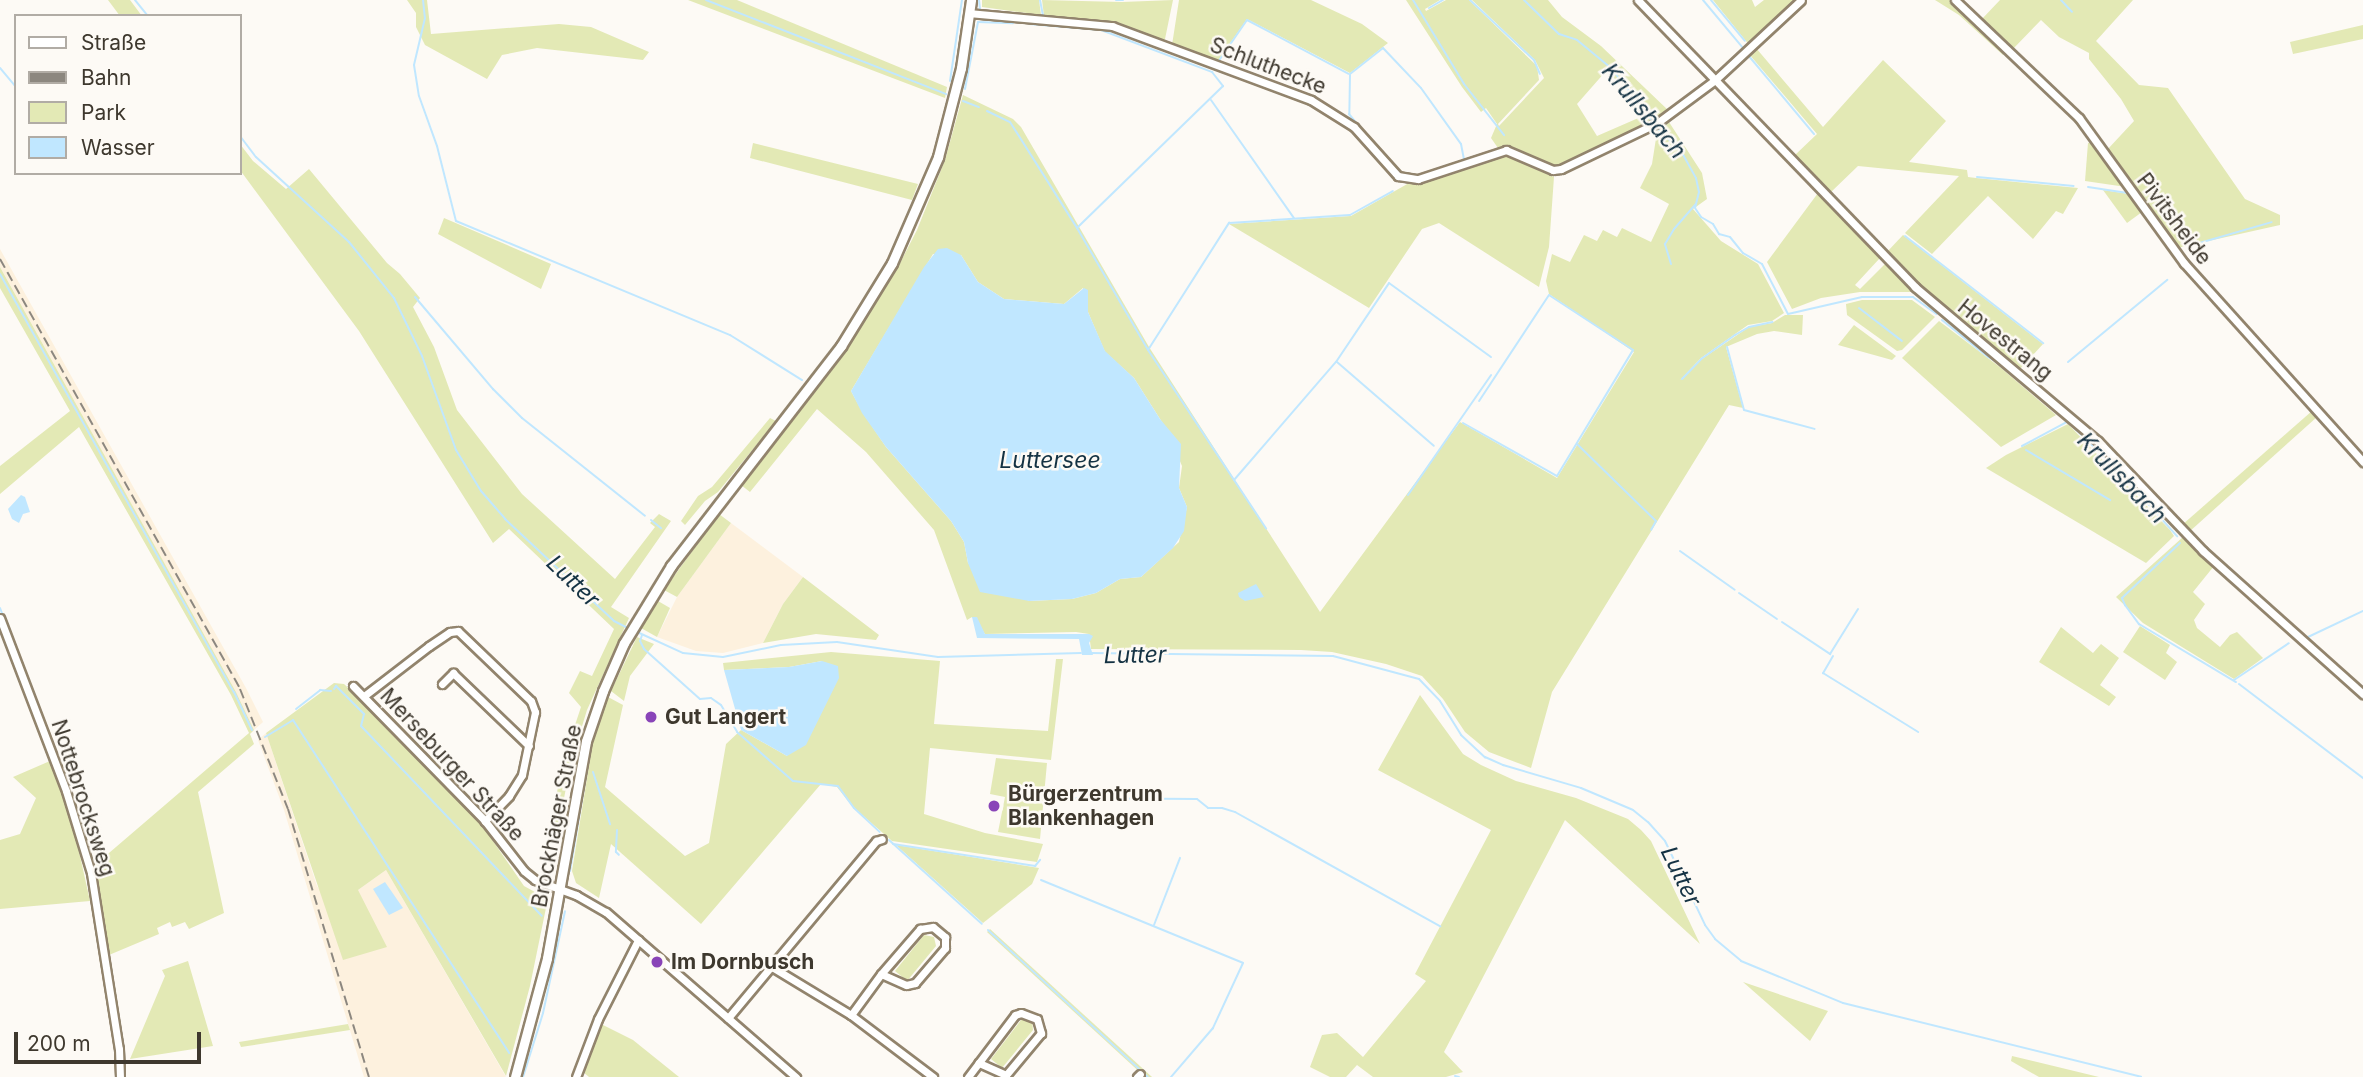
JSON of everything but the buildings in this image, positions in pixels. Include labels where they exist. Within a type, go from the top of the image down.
[{"type":"main road","name":"Brockhäger Straße","points":[[515,1077],[541,988],[586,741],[624,643],[679,555],[841,346],[872,299],[911,227],[948,122],[961,68],[971,0]]},
{"type":"street","name":"Hovestrang","points":[[1638,0],[1915,287],[2098,441],[2203,551],[2363,694]]},
{"type":"street","name":"Schluthecke","points":[[970,13],[1112,26],[1311,100],[1354,127],[1390,168],[1405,178],[1418,179],[1506,150],[1557,170],[1655,125],[1715,80],[1801,0]]},
{"type":"street","name":"Pivitsheide","points":[[1955,0],[2078,118],[2184,263],[2363,462]]},
{"type":"street","name":"Nottebrocksweg","points":[[0,618],[66,791],[88,862],[104,946],[120,1077]]},
{"type":"street","points":[[364,696],[429,646],[450,632],[458,631],[531,701],[535,712],[529,746],[516,787],[485,821]]},
{"type":"street","points":[[442,684],[453,673],[523,744],[529,746]]},
{"type":"street","name":"Merseburger Straße","points":[[353,686],[485,821],[524,871],[535,880],[592,902],[796,1077]]},
{"type":"street","points":[[728,1018],[876,841],[882,839]]},
{"type":"street","points":[[851,1015],[881,974],[920,929],[933,927],[945,937],[945,948],[915,983],[906,985],[881,974]]},
{"type":"street","points":[[576,1077],[604,1007],[638,940]]},
{"type":"street","points":[[772,967],[851,1015],[933,1077]]},
{"type":"street","points":[[968,1077],[1015,1015],[1021,1013],[1037,1020],[1041,1033],[1006,1075],[979,1063]]},
{"type":"shaded area","points":[[0,249],[246,688],[263,722],[254,730],[236,692],[0,267]]},
{"type":"shaded area","points":[[731,523],[803,577],[783,604],[763,643],[723,653],[696,651],[657,637],[677,597]]},
{"type":"shaded area","points":[[266,733],[317,886],[320,890],[358,890],[386,870],[506,1077],[364,1077],[284,810],[258,740]]},
{"type":"green space","points":[[108,0],[130,0],[140,14],[118,14]]},
{"type":"green space","points":[[407,0],[427,0],[431,34],[559,24],[591,27],[649,52],[643,60],[537,48],[502,55],[487,79],[425,45],[416,27],[416,13]]},
{"type":"green space","points":[[688,0],[737,0],[947,87],[945,98]]},
{"type":"green space","points":[[982,0],[1039,0],[1041,15],[982,7]]},
{"type":"green space","points":[[1042,0],[1173,0],[1165,39],[1161,42],[1104,22],[1044,16]]},
{"type":"green space","points":[[1179,0],[1311,0],[1362,24],[1388,43],[1350,73],[1247,19],[1217,62],[1172,45]]},
{"type":"green space","points":[[1406,0],[1440,0],[1425,9],[1426,11],[1446,0],[1469,0],[1537,66],[1539,80],[1499,126],[1544,78],[1535,60],[1472,0],[1548,0],[1562,17],[1601,46],[1669,111],[1557,168],[1514,149],[1498,148],[1491,138],[1497,124],[1486,108],[1481,112]],"holes":[[[1606,71],[1618,82],[1621,76],[1642,104],[1638,107],[1643,116],[1597,136],[1577,104]]]},
{"type":"green space","points":[[1713,0],[1752,0],[1755,7],[1764,0],[1798,0],[1750,46]]},
{"type":"green space","points":[[1935,0],[1950,0],[2006,51],[2003,55],[1959,15]]},
{"type":"green space","points":[[2000,0],[2133,0],[2096,41],[2139,85],[2168,88],[2245,199],[2280,215],[2280,225],[2177,248],[2107,150],[2134,121],[2121,99],[2089,59],[2089,53],[2059,37],[2041,20],[2012,50],[1981,20]]},
{"type":"green space","points":[[2363,25],[2363,39],[2293,54],[2290,42]]},
{"type":"green space","points":[[1756,48],[1823,127],[1883,60],[1946,121],[1909,162],[1967,170],[1968,177],[2078,188],[2063,214],[2056,211],[2033,239],[1988,196],[1932,254],[1905,233],[1959,176],[1858,166],[1830,193],[1795,155],[1817,134],[1749,54]]},
{"type":"green space","points":[[963,95],[1013,119],[1021,127],[1149,347],[1320,612],[1460,422],[1557,478],[1634,352],[1549,294],[1546,281],[1552,254],[1570,262],[1584,235],[1597,241],[1603,230],[1617,237],[1622,228],[1651,242],[1669,204],[1640,188],[1652,164],[1657,132],[1669,122],[1702,173],[1707,199],[1693,209],[1721,241],[1758,264],[1784,313],[1772,321],[1748,325],[1701,358],[1680,380],[1702,359],[1749,327],[1772,323],[1785,315],[1803,315],[1802,335],[1774,331],[1757,334],[1726,347],[1743,408],[1729,405],[1552,692],[1531,768],[1489,752],[1465,732],[1443,699],[1422,676],[1386,664],[1332,652],[1301,650],[1091,649],[1089,634],[1076,632],[985,634],[972,617],[967,620],[934,530],[866,452],[817,409],[750,492],[741,485],[846,351],[898,267],[917,230],[945,160]],"holes":[[[933,254],[961,255],[978,282],[1004,299],[1064,304],[1083,288],[1088,312],[1105,352],[1134,378],[1167,430],[1182,466],[1179,488],[1187,507],[1179,542],[1141,577],[1120,579],[1096,593],[1072,599],[1029,601],[968,563],[964,542],[951,521],[886,447],[863,413],[851,391]]]},
{"type":"green space","points":[[2095,142],[2126,187],[2085,181],[2088,143]]},
{"type":"green space","points":[[753,143],[918,184],[912,200],[750,158]]},
{"type":"green space","points":[[242,147],[253,161],[286,189],[309,169],[387,263],[400,274],[420,298],[413,307],[434,347],[457,410],[522,494],[615,579],[655,527],[650,523],[659,514],[671,521],[611,607],[629,618],[587,710],[571,762],[555,845],[548,839],[563,761],[581,707],[569,693],[580,671],[592,676],[614,629],[509,529],[493,543],[359,331],[242,173]]},
{"type":"green space","points":[[1506,153],[1554,177],[1549,247],[1539,287],[1439,223],[1422,229],[1369,308],[1229,224],[1351,216],[1409,183],[1420,183]]},
{"type":"green space","points":[[2103,190],[2129,194],[2142,212],[2127,223]]},
{"type":"green space","points":[[1818,193],[1880,258],[1855,285],[1860,289],[1886,263],[1915,292],[1860,292],[1821,298],[1792,309],[1767,262]]},
{"type":"green space","points":[[444,218],[551,264],[541,289],[438,234]]},
{"type":"green space","points":[[1903,235],[2043,344],[2020,369],[1946,309],[1886,253]]},
{"type":"green space","points":[[0,267],[236,692],[254,730],[250,734],[254,744],[198,792],[224,913],[189,929],[185,922],[172,927],[170,922],[157,928],[159,934],[109,955],[95,865],[249,733],[231,695],[79,427],[0,494],[0,466],[70,411],[0,288]]},
{"type":"green space","points":[[1862,300],[1912,300],[1935,317],[1902,350],[1897,351],[1847,315],[1846,304]]},
{"type":"green space","points":[[1939,321],[2001,368],[2056,415],[2001,447],[1902,358]]},
{"type":"green space","points":[[1854,325],[1896,356],[1892,360],[1838,345]]},
{"type":"green space","points":[[2312,411],[2317,417],[2189,532],[2182,525]]},
{"type":"green space","points":[[770,418],[776,421],[718,492],[705,501],[685,525],[681,521],[698,496],[712,487]]},
{"type":"green space","points":[[2068,424],[2174,536],[2146,563],[1986,468]]},
{"type":"green space","points":[[719,514],[731,523],[677,597],[664,590]]},
{"type":"green space","points":[[2183,537],[2214,566],[2193,592],[2205,604],[2194,620],[2197,628],[2220,647],[2230,635],[2237,632],[2263,658],[2234,679],[2143,623],[2116,597]]},
{"type":"green space","points":[[803,577],[879,635],[876,640],[816,634],[763,643],[783,604]]},
{"type":"green space","points":[[658,601],[670,608],[657,637],[641,628]]},
{"type":"green space","points":[[2140,626],[2170,645],[2166,653],[2177,662],[2165,680],[2123,652]]},
{"type":"green space","points":[[2061,627],[2093,653],[2101,644],[2119,658],[2100,685],[2116,697],[2109,706],[2039,662]]},
{"type":"green space","points":[[637,637],[654,644],[630,676],[624,701],[611,691]]},
{"type":"green space","points":[[831,652],[940,661],[934,724],[1048,731],[1056,659],[1063,659],[1051,760],[930,748],[924,814],[985,833],[1043,844],[1037,862],[892,841],[852,806],[837,787],[821,784],[701,924],[611,844],[599,898],[576,883],[572,871],[594,735],[608,697],[623,705],[605,787],[685,856],[709,843],[726,744],[741,730],[787,756],[822,661],[789,667],[724,670],[723,663]]},
{"type":"green space","points":[[334,683],[344,684],[360,699],[482,825],[524,886],[544,897],[547,903],[530,986],[506,1076],[386,870],[358,890],[387,947],[343,960],[266,733]]},
{"type":"green space","points":[[1420,695],[1463,754],[1481,765],[1516,781],[1576,798],[1628,819],[1641,830],[1651,841],[1700,944],[1565,820],[1444,1052],[1463,1072],[1446,1077],[1373,1077],[1357,1065],[1346,1077],[1330,1077],[1310,1067],[1322,1035],[1337,1033],[1363,1057],[1426,981],[1415,974],[1491,830],[1378,770]]},
{"type":"green space","points":[[996,758],[1047,763],[1040,839],[998,832],[1005,797],[990,794]]},
{"type":"green space","points":[[50,761],[72,820],[90,901],[0,909],[0,840],[20,834],[36,798],[13,777]]},
{"type":"green space","points":[[896,845],[1039,868],[1032,884],[983,923]]},
{"type":"green space","points":[[990,929],[1152,1077],[1145,1077],[987,932]]},
{"type":"green space","points":[[924,935],[934,937],[936,946],[907,981],[895,971]]},
{"type":"green space","points":[[188,961],[213,1046],[130,1059],[165,976],[162,970]]},
{"type":"green space","points":[[1743,982],[1828,1011],[1810,1041]]},
{"type":"green space","points":[[1021,1020],[1032,1020],[1033,1030],[1002,1068],[991,1059]]},
{"type":"green space","points":[[348,1024],[350,1030],[241,1047],[239,1042]]},
{"type":"green space","points":[[601,1024],[633,1040],[679,1077],[589,1077],[583,1072]]},
{"type":"green space","points":[[2012,1056],[2099,1077],[2039,1077],[2011,1061]]},
{"type":"water","name":"Luttersee","points":[[947,248],[961,255],[978,282],[1004,299],[1064,304],[1084,288],[1088,290],[1088,312],[1105,351],[1134,378],[1160,419],[1181,444],[1179,488],[1187,507],[1184,531],[1173,548],[1141,577],[1120,579],[1096,593],[1072,599],[1029,601],[980,592],[968,563],[964,542],[951,521],[886,447],[862,413],[851,391],[924,267],[938,249]]},
{"type":"water","points":[[21,495],[25,497],[30,512],[23,514],[19,523],[12,519],[8,509]]},
{"type":"water","points":[[1256,584],[1264,597],[1245,601],[1239,597],[1238,593]]},
{"type":"water","points":[[972,617],[977,617],[985,634],[1089,634],[1093,636],[1089,643],[1093,655],[1082,655],[1079,639],[977,638]]},
{"type":"water","points":[[822,661],[838,666],[839,678],[806,745],[787,756],[741,730],[724,670],[789,667]]},
{"type":"water","points":[[385,882],[403,908],[389,915],[373,889]]},
{"type":"waterway","name":"Lutter","points":[[135,0],[146,14]]},
{"type":"waterway","points":[[423,0],[425,18],[414,65],[419,96],[437,146],[456,221],[730,335],[802,380]]},
{"type":"waterway","points":[[706,0],[946,94]]},
{"type":"waterway","points":[[950,81],[962,0]]},
{"type":"waterway","points":[[979,0],[980,9]]},
{"type":"waterway","points":[[1040,0],[1043,16]]},
{"type":"waterway","points":[[1116,0],[1123,0]]},
{"type":"waterway","points":[[1413,0],[1464,84],[1504,135]]},
{"type":"waterway","points":[[1429,8],[1443,0]]},
{"type":"waterway","points":[[1470,0],[1534,60],[1540,74]]},
{"type":"waterway","name":"Krullsbach","points":[[1524,0],[1559,34],[1577,40],[1611,68],[1653,122]]},
{"type":"waterway","points":[[1703,0],[1743,48]]},
{"type":"waterway","points":[[1711,0],[1745,41]]},
{"type":"waterway","points":[[2061,0],[2072,12]]},
{"type":"waterway","points":[[1218,62],[1247,20],[1349,74]]},
{"type":"waterway","points":[[965,89],[978,22],[1013,23]]},
{"type":"waterway","points":[[1029,24],[1101,30],[1212,72],[1223,86],[1078,227]]},
{"type":"waterway","points":[[1350,74],[1383,48],[1421,88],[1461,144],[1464,159]]},
{"type":"waterway","points":[[1748,55],[1814,134]]},
{"type":"waterway","points":[[0,68],[14,85]]},
{"type":"waterway","points":[[1350,75],[1349,114],[1372,142]]},
{"type":"waterway","points":[[1705,94],[1713,87]]},
{"type":"waterway","points":[[1660,128],[1701,97]]},
{"type":"waterway","points":[[1211,100],[1294,218]]},
{"type":"waterway","points":[[963,101],[979,107]]},
{"type":"waterway","points":[[987,111],[1010,122],[1077,228],[1148,350],[1266,528]]},
{"type":"waterway","name":"Krullsbach","points":[[1656,127],[1681,151],[1696,178],[1699,192],[1695,208],[1701,217],[1713,224],[1719,234],[1730,237],[1743,253],[1762,264],[1788,314],[1862,297],[1913,297],[1936,314]]},
{"type":"waterway","name":"Lutter","points":[[242,139],[256,157],[349,242],[394,298],[422,356],[456,450],[481,491],[505,519],[614,621],[630,629]]},
{"type":"waterway","points":[[1977,177],[2074,186]]},
{"type":"waterway","points":[[2088,187],[2128,193]]},
{"type":"waterway","points":[[1148,350],[1229,223],[1350,215],[1393,191]]},
{"type":"waterway","points":[[1671,264],[1665,244],[1696,204]]},
{"type":"waterway","points":[[2189,246],[2272,222]]},
{"type":"waterway","points":[[1905,236],[2043,343]]},
{"type":"waterway","points":[[2187,260],[2256,337]]},
{"type":"waterway","points":[[0,274],[234,692],[252,730]]},
{"type":"waterway","points":[[2068,362],[2167,280]]},
{"type":"waterway","points":[[1234,480],[1336,362],[1389,283],[1491,357]]},
{"type":"waterway","points":[[1463,423],[1557,476],[1633,350],[1549,295],[1479,401]]},
{"type":"waterway","points":[[415,297],[493,389],[522,418],[645,516]]},
{"type":"waterway","points":[[1859,308],[1902,341]]},
{"type":"waterway","name":"Krullsbach","points":[[1942,320],[2002,365]]},
{"type":"waterway","points":[[1682,379],[1701,359],[1735,335],[1749,327],[1772,322]]},
{"type":"waterway","points":[[1727,347],[1744,410],[1815,429]]},
{"type":"waterway","points":[[1337,362],[1434,446]]},
{"type":"waterway","points":[[1408,495],[1491,375]]},
{"type":"waterway","name":"Krullsbach","points":[[2014,375],[2061,416]]},
{"type":"waterway","name":"Krullsbach","points":[[2067,421],[2113,465],[2177,536]]},
{"type":"waterway","points":[[2022,446],[2067,422]]},
{"type":"waterway","points":[[1577,444],[1656,521],[1651,530]]},
{"type":"waterway","points":[[2026,450],[2110,500]]},
{"type":"waterway","points":[[651,520],[661,528]]},
{"type":"waterway","name":"Krullsbach","points":[[2180,543],[2122,598],[2139,624],[2236,682]]},
{"type":"waterway","points":[[1680,551],[1735,590]]},
{"type":"waterway","points":[[1739,593],[1777,619]]},
{"type":"waterway","points":[[0,608],[71,791],[94,868]]},
{"type":"waterway","points":[[1782,622],[1830,654],[1858,609]]},
{"type":"waterway","points":[[2308,637],[2363,611]]},
{"type":"waterway","name":"Lutter","points":[[635,631],[683,653],[723,657],[781,645],[837,642],[938,657],[1081,653]]},
{"type":"waterway","points":[[642,635],[640,641],[644,649],[700,699],[711,698],[721,705],[737,732],[793,781],[838,786],[854,808],[880,832]]},
{"type":"waterway","points":[[2234,680],[2289,643]]},
{"type":"waterway","points":[[2314,645],[2363,689]]},
{"type":"waterway","name":"Lutter","points":[[1090,653],[1333,656],[1419,679],[1440,701],[1461,735],[1485,757],[1581,788],[1633,810],[1648,822],[1665,841],[1705,925],[1715,939],[1741,961],[1843,1003],[2141,1077]]},
{"type":"waterway","points":[[1833,656],[1823,673],[1918,732]]},
{"type":"waterway","name":"Krullsbach","points":[[2239,684],[2363,778]]},
{"type":"waterway","points":[[334,689],[336,686],[364,714],[361,726],[542,916]]},
{"type":"waterway","points":[[296,709],[320,690],[331,691]]},
{"type":"waterway","points":[[265,737],[293,720],[509,1053]]},
{"type":"waterway","points":[[570,871],[587,769]]},
{"type":"waterway","points":[[593,772],[610,824]]},
{"type":"waterway","points":[[1053,798],[1197,799],[1208,808],[1235,812],[1440,926]]},
{"type":"waterway","points":[[617,830],[616,852],[619,855]]},
{"type":"waterway","points":[[889,840],[982,924]]},
{"type":"waterway","points":[[893,844],[1035,866],[1040,860]]},
{"type":"waterway","points":[[1154,925],[1180,858]]},
{"type":"waterway","points":[[1041,880],[1243,963],[1213,1028],[1171,1077]]},
{"type":"waterway","points":[[93,907],[116,1054]]},
{"type":"waterway","points":[[523,1077],[543,1013],[565,911]]},
{"type":"waterway","points":[[988,930],[1148,1077]]},
{"type":"waterway","points":[[115,997],[123,1043]]},
{"type":"waterway","points":[[124,1053],[125,1077]]},
{"type":"waterway","points":[[1455,1076],[1459,1077]]},
{"type":"railway","points":[[0,259],[240,689],[288,809],[369,1077]]},
{"type":"place","name":"Gut Langert","points":[[651,717]]},
{"type":"place","name":"Bürgerzentrum Blankenhagen","points":[[994,806]]},
{"type":"place","name":"Im Dornbusch","points":[[657,962]]}]
